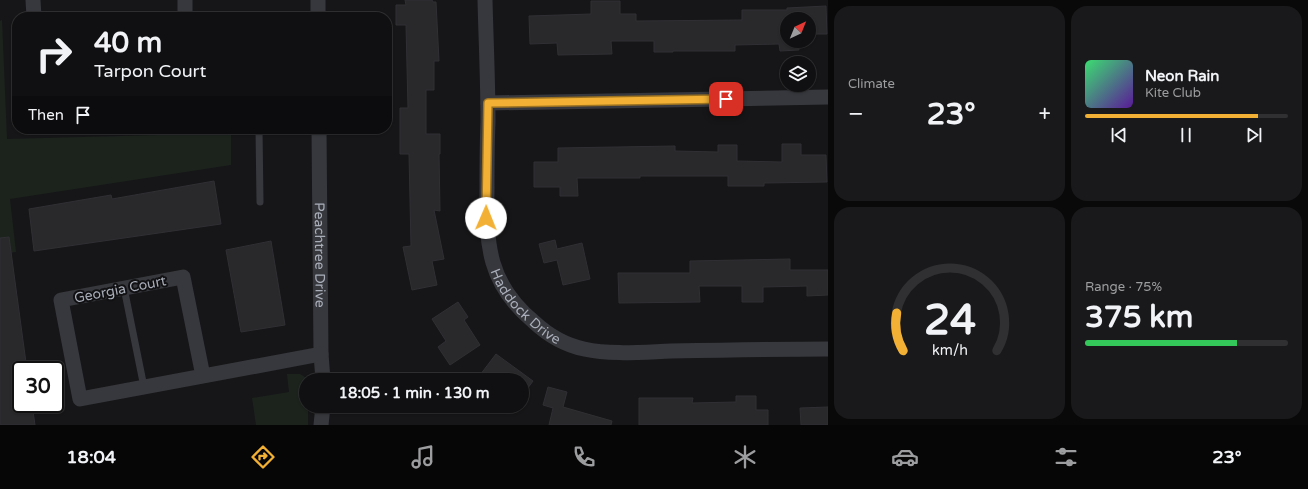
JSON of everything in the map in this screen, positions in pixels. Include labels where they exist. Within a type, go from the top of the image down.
[{"type":"street","points":[[33,0],[34,12]]},
{"type":"street","points":[[185,0],[185,12]]},
{"type":"street","points":[[318,0],[318,12]]},
{"type":"street","name":"Haddock Drive","points":[[485,0],[488,103],[486,218],[488,238],[491,257],[501,284],[523,314],[542,329],[572,347],[599,351],[627,352],[828,349]]},
{"type":"street","points":[[488,103],[828,97]]},
{"type":"street","name":"Peachtree Drive","points":[[319,134],[322,373]]},
{"type":"street","name":"Georgia Court","points":[[202,376],[184,277],[61,300],[80,399],[321,354]]},
{"type":"street","points":[[321,425],[322,413]]},
{"type":"lane","points":[[258,134],[260,202]]},
{"type":"lane","points":[[124,288],[144,387]]},
{"type":"shaded area","points":[[2,20],[7,139],[231,134],[231,165],[10,199],[16,252],[0,254],[0,21]]},
{"type":"shaded area","points":[[287,374],[299,374],[299,413],[308,413],[308,425],[256,425],[252,398],[289,392]]},
{"type":"building","points":[[405,0],[432,0],[433,2],[436,2],[439,61],[434,61],[434,90],[426,90],[426,134],[440,134],[440,211],[434,210],[444,259],[432,261],[437,285],[412,290],[403,247],[411,246],[409,154],[400,154],[400,108],[408,108],[406,25],[396,25],[396,5],[406,5]]},
{"type":"building","points":[[591,1],[620,1],[620,14],[636,14],[636,21],[742,20],[742,10],[787,10],[787,8],[826,6],[827,34],[816,34],[816,12],[780,12],[780,48],[799,48],[799,50],[780,51],[779,44],[735,45],[735,51],[654,52],[654,41],[611,41],[612,54],[558,55],[557,43],[530,44],[529,16],[591,14]]},
{"type":"building","points":[[782,144],[801,144],[801,155],[826,155],[827,182],[764,183],[764,186],[728,186],[728,176],[577,178],[578,196],[560,196],[560,187],[534,187],[534,162],[558,162],[558,148],[675,146],[675,151],[718,152],[718,145],[737,145],[737,161],[782,162]]},
{"type":"building","points":[[214,181],[221,224],[34,251],[29,209],[111,195],[112,199]]},
{"type":"building","points":[[9,237],[26,361],[12,361],[12,413],[33,413],[35,425],[0,425],[0,238]]},
{"type":"building","points":[[555,240],[557,249],[582,243],[590,279],[563,285],[557,260],[544,263],[539,244]]},
{"type":"building","points":[[271,241],[285,325],[241,332],[226,250]]},
{"type":"building","points":[[790,259],[790,270],[828,270],[828,295],[807,296],[807,286],[763,287],[763,302],[742,302],[742,286],[699,286],[700,302],[619,303],[618,273],[690,273],[690,261]]},
{"type":"building","points":[[458,302],[468,317],[464,320],[480,345],[450,365],[438,347],[446,341],[432,319]]},
{"type":"building","points":[[496,354],[522,373],[482,373]]},
{"type":"building","points":[[529,378],[533,381],[529,386]]},
{"type":"building","points":[[548,387],[567,392],[563,407],[612,421],[611,425],[549,425],[553,408],[543,405]]},
{"type":"building","points":[[736,396],[756,396],[756,410],[768,410],[768,425],[639,425],[639,398],[693,398],[692,403],[736,402]]},
{"type":"building","points":[[828,407],[828,425],[801,425],[800,408]]},
{"type":"route","points":[[486,218],[488,103],[726,99]]}]
